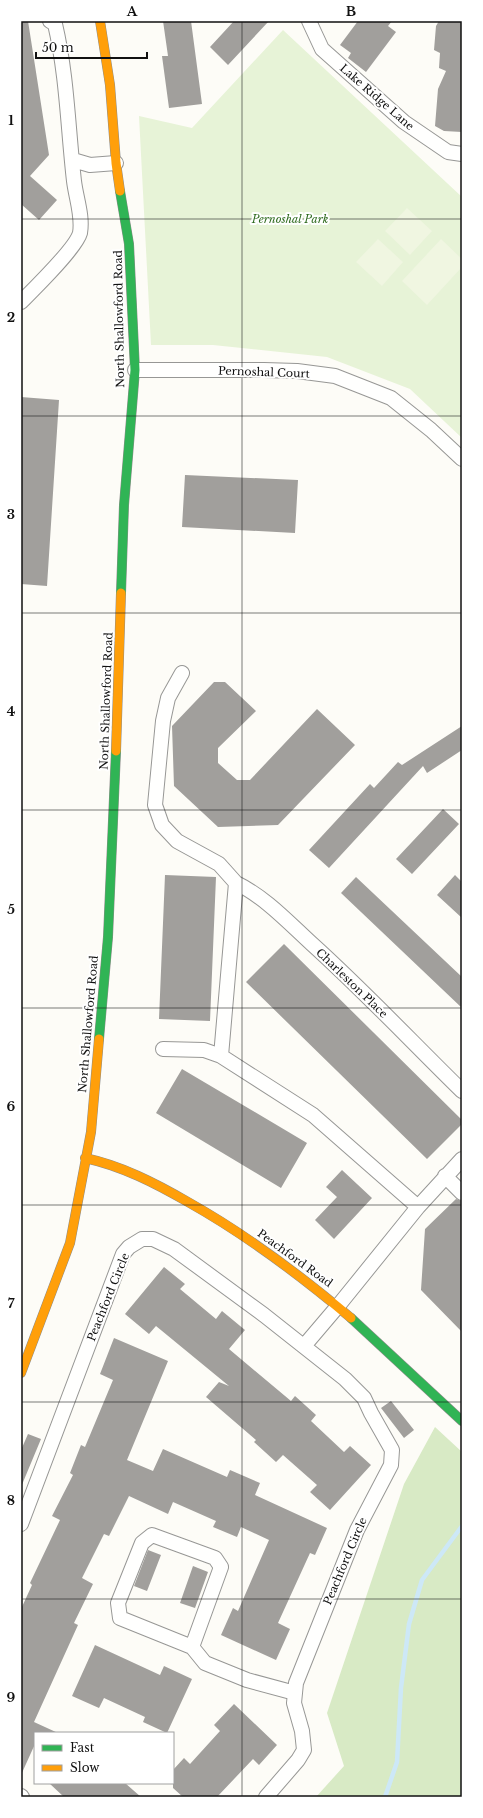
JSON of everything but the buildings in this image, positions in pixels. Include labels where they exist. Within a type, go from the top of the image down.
[{"type":"street","points":[[21,302],[59,263],[80,234],[80,214],[74,181],[60,47],[55,24],[50,21]]},
{"type":"street","name":"North Shallowford Road","points":[[21,1373],[70,1243],[91,1132],[108,937],[113,837],[124,505],[134,370],[129,244],[116,163],[110,85],[100,21]]},
{"type":"street","name":"Lake Ridge Lane","points":[[309,21],[322,49],[404,122],[448,152],[462,154]]},
{"type":"street","points":[[73,160],[90,165],[116,163]]},
{"type":"street","name":"Pernoshal Court","points":[[134,370],[264,370],[297,371],[335,376],[391,398],[431,430],[462,459]]},
{"type":"street","name":"Charleston Place","points":[[182,673],[168,698],[163,721],[156,805],[162,825],[177,841],[219,864],[236,883],[250,890],[279,913],[345,975],[462,1092]]},
{"type":"street","points":[[221,1056],[236,883]]},
{"type":"street","points":[[163,1049],[204,1050],[221,1056],[313,1115],[418,1207]]},
{"type":"street","name":"Peachford Road","points":[[85,1158],[107,1162],[136,1174],[204,1210],[271,1254],[338,1306],[462,1421]]},
{"type":"street","points":[[304,1346],[418,1207],[462,1159]]},
{"type":"street","points":[[445,1176],[462,1193]]},
{"type":"street","name":"Peachford Circle","points":[[21,1524],[123,1254],[129,1247],[142,1239],[153,1239],[163,1243],[264,1315],[345,1379],[364,1398],[392,1450],[391,1465],[357,1530],[296,1682],[294,1703],[302,1731],[304,1750],[298,1760],[266,1797]]},
{"type":"street","points":[[192,1647],[221,1567],[215,1558],[152,1535],[142,1543],[118,1603],[120,1618],[192,1647],[206,1663],[247,1680],[295,1693]]},
{"type":"green space","name":"Pernoshal Park","points":[[283,30],[462,197],[462,438],[410,389],[327,357],[213,345],[151,345],[139,116],[192,128]]},
{"type":"green space","points":[[407,208],[432,231],[410,255],[385,231]]},
{"type":"green space","points":[[378,239],[403,262],[382,286],[356,262]]},
{"type":"green space","points":[[441,239],[462,259],[462,267],[427,305],[402,281]]},
{"type":"green space","points":[[435,1427],[462,1452],[462,1797],[316,1797],[344,1766],[327,1713],[404,1484]]},
{"type":"waterway","points":[[385,1797],[397,1762],[401,1688],[409,1624],[422,1580],[462,1526]]},
{"type":"traffic: fast","points":[[120,191],[129,244],[135,370],[124,505],[121,593]]},
{"type":"traffic: fast","points":[[99,1039],[108,937],[116,751]]},
{"type":"traffic: fast","points":[[351,1318],[462,1421]]},
{"type":"traffic: slow","points":[[100,21],[110,85],[116,163],[120,191]]},
{"type":"traffic: slow","points":[[116,751],[121,593]]},
{"type":"traffic: slow","points":[[21,1373],[70,1243],[91,1132],[99,1039]]},
{"type":"traffic: slow","points":[[85,1158],[125,1170],[163,1188],[210,1215],[272,1256],[351,1318]]}]
